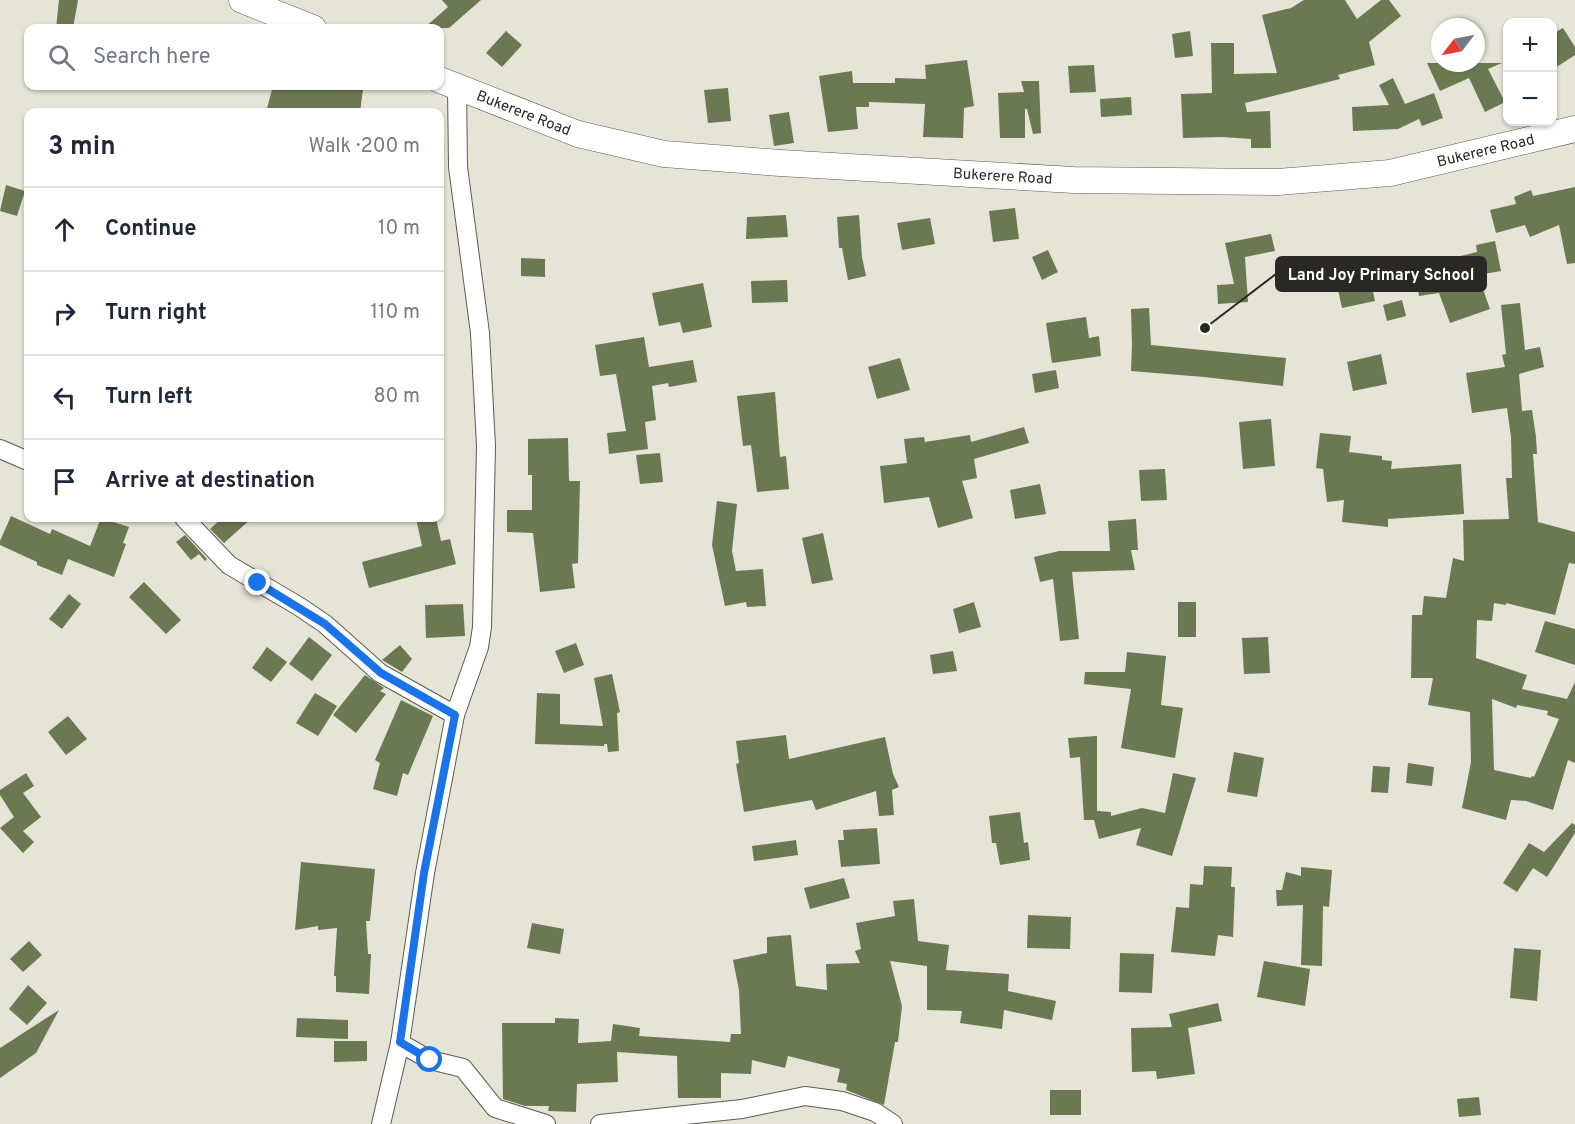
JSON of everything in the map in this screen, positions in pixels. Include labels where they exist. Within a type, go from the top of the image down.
[{"type":"street","points":[[242,0],[303,24]]},
{"type":"street","points":[[381,1124],[400,1042],[424,873],[455,715],[479,647],[482,627],[486,446],[480,333],[448,83]]},
{"type":"street","name":"Bukerere Road","points":[[448,83],[578,134],[664,154],[1074,180],[1278,182],[1390,173],[1575,129]]},
{"type":"street","points":[[0,449],[24,459]]},
{"type":"street","points":[[188,522],[229,565],[325,624],[381,673],[455,715]]},
{"type":"street","points":[[400,1042],[430,1060],[463,1068],[495,1108],[546,1124]]},
{"type":"street","points":[[600,1124],[742,1109],[805,1096],[842,1101],[875,1112],[893,1124]]},
{"type":"building","points":[[59,0],[78,0],[74,24],[56,24]]},
{"type":"building","points":[[442,0],[481,0],[449,28],[444,28],[444,24],[429,24],[448,7]]},
{"type":"building","points":[[1304,0],[1345,0],[1357,19],[1381,0],[1389,0],[1401,16],[1369,42],[1375,65],[1338,75],[1340,79],[1245,103],[1247,112],[1270,111],[1271,148],[1251,148],[1251,139],[1183,138],[1181,94],[1212,93],[1211,43],[1234,43],[1234,74],[1277,73],[1262,15],[1291,8]]},
{"type":"building","points":[[1563,28],[1575,47],[1575,55],[1557,67],[1557,31]]},
{"type":"building","points":[[506,31],[522,45],[502,67],[486,53]]},
{"type":"building","points":[[1190,31],[1193,56],[1175,58],[1172,34]]},
{"type":"building","points":[[967,60],[974,106],[964,108],[963,138],[923,137],[925,104],[869,102],[869,107],[856,107],[858,129],[828,132],[819,76],[852,71],[853,83],[895,83],[895,78],[926,79],[925,65]]},
{"type":"building","points":[[1485,63],[1502,63],[1488,69],[1503,98],[1503,103],[1485,112],[1469,78],[1440,91],[1431,72],[1485,72]]},
{"type":"building","points":[[1094,65],[1096,92],[1070,93],[1068,66]]},
{"type":"building","points":[[1393,78],[1405,104],[1434,93],[1443,118],[1422,126],[1419,119],[1398,129],[1353,131],[1352,107],[1389,105],[1379,85]]},
{"type":"building","points":[[1021,81],[1039,81],[1041,133],[1033,134],[1027,109],[1025,109],[1025,138],[1000,138],[998,93],[1024,92]]},
{"type":"building","points":[[728,88],[731,121],[708,123],[704,90]]},
{"type":"building","points":[[272,90],[363,90],[361,108],[267,108]]},
{"type":"building","points":[[1131,97],[1132,115],[1101,117],[1100,99]]},
{"type":"building","points":[[789,112],[794,143],[774,146],[769,115]]},
{"type":"building","points":[[6,185],[24,191],[17,216],[0,211]]},
{"type":"building","points":[[1575,187],[1575,263],[1567,264],[1559,225],[1530,237],[1525,225],[1496,233],[1490,210],[1516,204],[1514,197],[1531,190],[1533,196]]},
{"type":"building","points":[[1015,208],[1019,239],[993,242],[989,211]]},
{"type":"building","points":[[786,215],[788,237],[746,239],[747,217]]},
{"type":"building","points":[[859,215],[862,257],[866,276],[848,280],[842,248],[839,248],[837,217]]},
{"type":"building","points":[[930,218],[935,244],[902,250],[897,223]]},
{"type":"building","points":[[1271,234],[1275,251],[1245,257],[1248,302],[1218,304],[1217,285],[1234,284],[1225,243]]},
{"type":"building","points":[[1495,241],[1501,271],[1478,275],[1490,309],[1450,323],[1439,293],[1419,296],[1415,273],[1436,269],[1435,262],[1477,252],[1476,245]]},
{"type":"building","points":[[1048,250],[1058,272],[1042,280],[1032,257]]},
{"type":"building","points":[[521,258],[545,259],[545,277],[521,276]]},
{"type":"building","points":[[1368,269],[1375,301],[1342,308],[1335,276]]},
{"type":"building","points":[[787,280],[788,302],[752,303],[751,281]]},
{"type":"building","points":[[703,283],[712,327],[683,333],[680,322],[659,326],[652,293]]},
{"type":"building","points":[[1402,300],[1406,316],[1387,321],[1383,305]]},
{"type":"building","points":[[1520,303],[1525,350],[1540,347],[1544,367],[1519,374],[1522,411],[1532,410],[1536,437],[1537,454],[1533,454],[1538,522],[1575,532],[1575,564],[1569,563],[1555,615],[1506,603],[1506,605],[1494,603],[1492,621],[1477,620],[1476,658],[1527,675],[1522,689],[1567,699],[1575,682],[1575,763],[1568,760],[1553,810],[1526,801],[1511,800],[1506,820],[1462,808],[1471,762],[1470,712],[1428,705],[1433,678],[1411,678],[1412,615],[1422,615],[1424,596],[1446,598],[1453,558],[1464,561],[1463,520],[1509,519],[1506,478],[1512,478],[1511,437],[1507,408],[1472,413],[1466,373],[1505,367],[1502,355],[1506,354],[1501,305]],"holes":[[[1492,699],[1516,708],[1517,705],[1548,711],[1547,715],[1559,719],[1534,777],[1531,778],[1494,770]]]},
{"type":"building","points":[[1149,308],[1151,345],[1286,358],[1283,386],[1131,371],[1131,309]]},
{"type":"building","points":[[1086,317],[1089,338],[1099,336],[1101,356],[1052,363],[1046,323]]},
{"type":"building","points":[[644,337],[649,367],[693,360],[697,382],[669,387],[668,383],[652,386],[656,420],[645,422],[648,449],[609,454],[607,433],[626,431],[616,374],[600,376],[595,345]]},
{"type":"building","points":[[1381,354],[1387,384],[1353,391],[1347,362]]},
{"type":"building","points":[[900,358],[910,390],[877,399],[868,367]]},
{"type":"building","points":[[1056,370],[1059,388],[1035,393],[1032,374]]},
{"type":"building","points":[[775,392],[780,457],[786,456],[789,489],[757,492],[751,445],[743,446],[737,396]]},
{"type":"building","points":[[1271,419],[1275,466],[1243,469],[1239,422]]},
{"type":"building","points":[[1024,427],[1029,443],[974,459],[977,478],[962,481],[973,518],[938,528],[929,497],[884,503],[880,466],[907,463],[904,439],[924,437],[925,442],[970,435],[971,442]]},
{"type":"building","points":[[1320,433],[1351,436],[1349,452],[1382,456],[1382,460],[1392,461],[1391,469],[1461,464],[1464,514],[1388,519],[1388,527],[1342,522],[1344,500],[1327,502],[1323,469],[1316,468]]},
{"type":"building","points":[[568,438],[569,481],[580,481],[578,563],[572,564],[575,588],[540,592],[533,533],[507,532],[507,510],[532,510],[532,475],[528,475],[528,439]]},
{"type":"building","points":[[660,453],[663,482],[640,484],[636,455]]},
{"type":"building","points":[[1165,469],[1167,500],[1141,501],[1139,470]]},
{"type":"building","points":[[1040,484],[1046,514],[1015,519],[1010,490]]},
{"type":"building","points":[[717,501],[737,504],[732,551],[736,571],[763,569],[766,606],[747,607],[746,602],[725,606],[712,545]]},
{"type":"building","points":[[11,516],[50,534],[52,529],[90,546],[99,522],[113,522],[129,527],[123,543],[126,544],[114,577],[68,559],[62,575],[37,565],[37,562],[0,545]]},
{"type":"building","points":[[1136,519],[1138,550],[1131,550],[1135,570],[1072,572],[1079,639],[1060,641],[1053,579],[1040,582],[1034,557],[1059,551],[1110,551],[1108,521]]},
{"type":"building","points":[[218,522],[248,522],[224,543],[210,529]]},
{"type":"building","points":[[417,522],[437,522],[441,541],[450,539],[456,564],[369,588],[362,562],[422,546]]},
{"type":"building","points":[[823,533],[833,580],[812,584],[802,538]]},
{"type":"building","points":[[185,535],[207,559],[205,561],[199,554],[191,560],[176,542]]},
{"type":"building","points":[[144,582],[181,620],[166,634],[129,597]]},
{"type":"building","points":[[69,594],[81,604],[62,629],[49,619]]},
{"type":"building","points":[[974,602],[981,627],[959,633],[953,609]]},
{"type":"building","points":[[1178,602],[1196,602],[1196,637],[1178,637]]},
{"type":"building","points":[[463,604],[465,636],[426,638],[425,605]]},
{"type":"building","points":[[1545,621],[1575,629],[1575,665],[1535,652]]},
{"type":"building","points":[[309,637],[332,655],[312,681],[289,664]]},
{"type":"building","points":[[1268,637],[1270,673],[1244,674],[1242,638]]},
{"type":"building","points":[[576,643],[584,665],[564,673],[555,651]]},
{"type":"building","points":[[400,645],[412,659],[402,672],[382,660]]},
{"type":"building","points":[[267,647],[287,662],[271,682],[252,668]]},
{"type":"building","points":[[953,651],[957,671],[933,674],[930,655]]},
{"type":"building","points":[[1127,652],[1166,656],[1161,705],[1183,708],[1175,758],[1121,748],[1131,689],[1084,684],[1085,672],[1125,672]]},
{"type":"building","points":[[612,674],[620,712],[617,713],[619,751],[608,752],[607,744],[604,746],[535,744],[537,693],[560,694],[560,724],[603,726],[594,678]]},
{"type":"building","points":[[365,675],[384,688],[380,691],[386,694],[356,733],[333,715]]},
{"type":"building","points":[[315,693],[337,706],[318,736],[296,723]]},
{"type":"building","points":[[401,700],[433,716],[408,775],[403,773],[397,796],[373,789],[380,763],[375,760]]},
{"type":"building","points":[[68,716],[87,739],[66,755],[48,732]]},
{"type":"building","points":[[786,735],[789,759],[885,737],[893,774],[899,787],[892,790],[894,815],[879,816],[876,791],[816,810],[812,800],[744,812],[736,764],[739,763],[736,741]]},
{"type":"building","points":[[1097,736],[1097,811],[1111,812],[1111,816],[1142,808],[1165,813],[1173,773],[1196,778],[1172,856],[1136,845],[1141,828],[1099,839],[1094,820],[1084,820],[1080,757],[1070,758],[1068,738]]},
{"type":"building","points":[[1234,752],[1264,758],[1257,797],[1227,792]]},
{"type":"building","points":[[1408,763],[1434,767],[1432,786],[1406,783]]},
{"type":"building","points":[[1373,766],[1390,767],[1388,793],[1371,792]]},
{"type":"building","points":[[26,773],[34,786],[23,793],[41,817],[23,831],[34,842],[23,853],[0,828],[14,817],[0,795],[0,790]]},
{"type":"building","points":[[1020,812],[1024,843],[1028,842],[1030,860],[1000,865],[996,843],[992,843],[989,816]]},
{"type":"building","points":[[1572,823],[1575,825],[1575,833],[1547,877],[1533,868],[1517,892],[1503,883],[1529,843],[1544,852]]},
{"type":"building","points":[[877,828],[880,864],[841,867],[838,840],[844,840],[843,830]]},
{"type":"building","points":[[796,840],[798,855],[754,861],[752,846]]},
{"type":"building","points":[[301,862],[375,869],[370,921],[366,921],[368,954],[371,954],[369,994],[336,992],[336,976],[334,976],[337,928],[318,930],[318,926],[295,930]]},
{"type":"building","points":[[1204,866],[1232,867],[1231,887],[1235,887],[1233,937],[1218,935],[1215,956],[1171,952],[1176,907],[1189,908],[1190,884],[1203,885]]},
{"type":"building","points":[[1301,867],[1332,870],[1329,907],[1323,906],[1322,966],[1301,965],[1303,905],[1277,906],[1276,890],[1282,890],[1286,872],[1301,876]]},
{"type":"building","points":[[844,878],[850,898],[810,909],[804,888]]},
{"type":"building","points":[[914,899],[918,941],[949,945],[946,970],[1009,974],[1008,991],[1056,1001],[1052,1020],[1004,1010],[1002,1029],[960,1023],[962,1011],[927,1010],[927,966],[890,961],[902,1006],[898,1042],[895,1042],[884,1105],[846,1090],[847,1084],[837,1082],[840,1069],[788,1056],[785,1068],[752,1060],[751,1074],[721,1073],[721,1098],[678,1098],[677,1056],[617,1052],[618,1082],[577,1084],[576,1112],[548,1111],[549,1106],[525,1106],[503,1099],[502,1023],[555,1023],[555,1018],[579,1019],[578,1043],[611,1041],[613,1024],[640,1028],[639,1036],[730,1042],[731,1034],[741,1034],[739,990],[733,960],[767,953],[767,937],[791,935],[796,986],[827,990],[826,964],[860,963],[855,951],[861,949],[856,923],[895,916],[893,901]]},
{"type":"building","points":[[1028,915],[1071,917],[1070,949],[1027,948]]},
{"type":"building","points":[[532,923],[564,929],[560,954],[527,948]]},
{"type":"building","points":[[29,941],[42,955],[23,972],[10,959]]},
{"type":"building","points":[[1514,948],[1541,950],[1537,1001],[1510,998]]},
{"type":"building","points":[[1120,953],[1154,954],[1152,993],[1119,992]]},
{"type":"building","points":[[1264,961],[1310,969],[1305,1006],[1257,997]]},
{"type":"building","points":[[28,985],[47,1003],[27,1025],[9,1009]]},
{"type":"building","points":[[1218,1003],[1222,1021],[1188,1028],[1195,1074],[1157,1079],[1156,1071],[1132,1072],[1131,1028],[1172,1027],[1169,1014]]},
{"type":"building","points":[[59,1010],[36,1053],[0,1078],[0,1048]]},
{"type":"building","points":[[297,1018],[348,1020],[348,1039],[296,1037]]},
{"type":"building","points":[[334,1041],[367,1041],[367,1061],[334,1062]]},
{"type":"building","points":[[1050,1090],[1081,1090],[1081,1115],[1050,1115]]},
{"type":"building","points":[[1479,1097],[1481,1115],[1459,1117],[1457,1099]]},
{"type":"place","name":"Land Joy Primary School","points":[[1205,328]]},
{"type":"route","points":[[258,583],[325,624],[381,673],[455,715],[424,873],[400,1042],[430,1060]]}]
